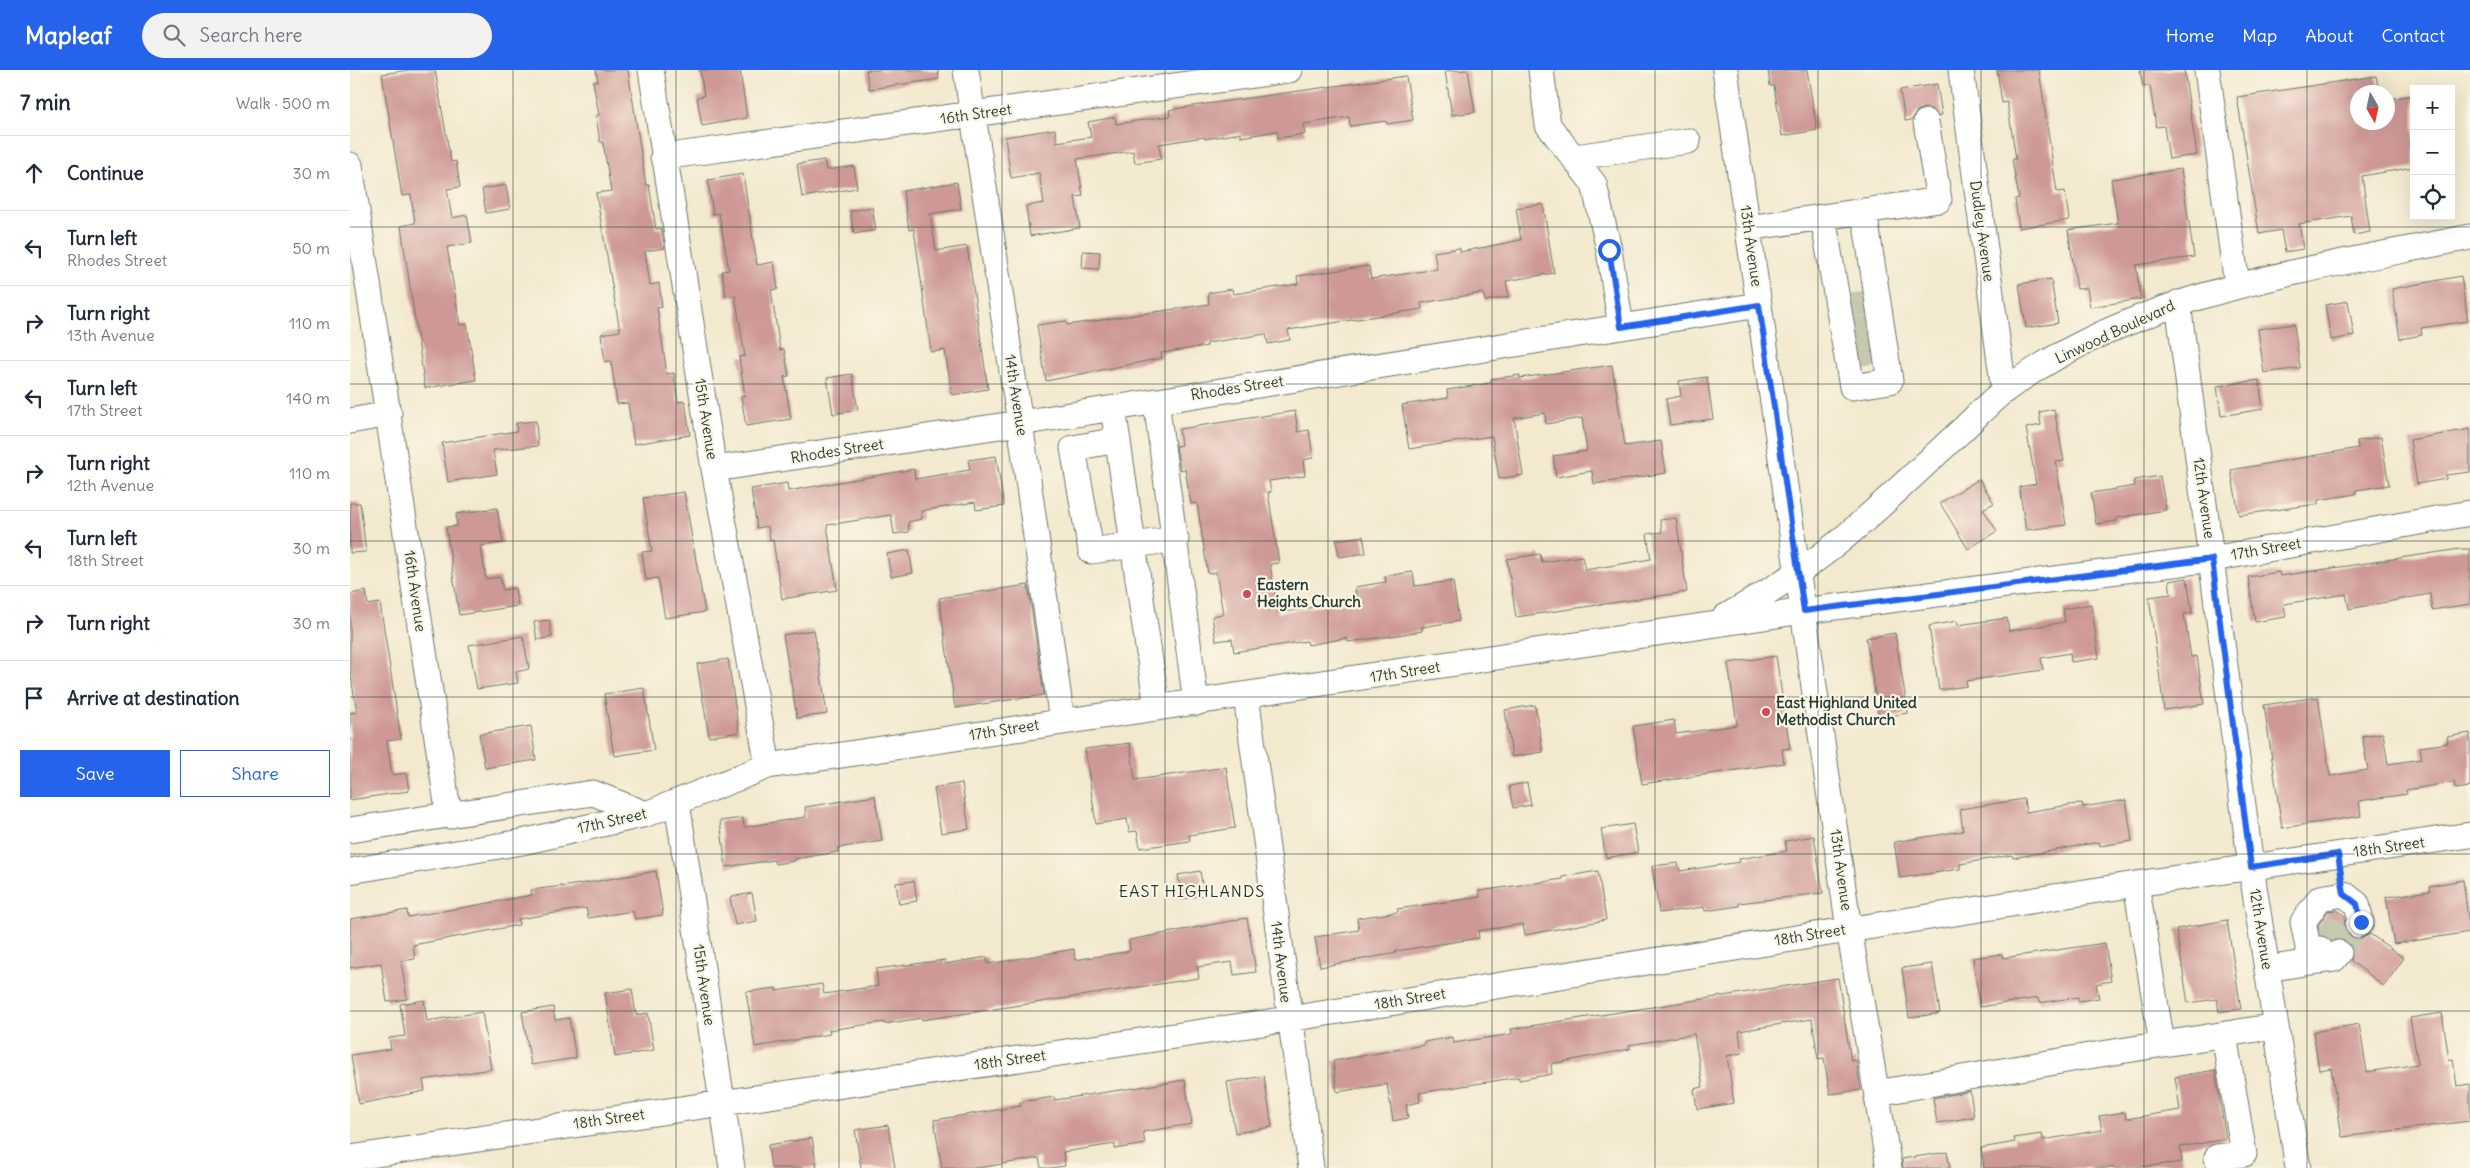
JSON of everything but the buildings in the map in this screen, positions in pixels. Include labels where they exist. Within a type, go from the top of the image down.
[{"type":"street","name":"15th Avenue","points":[[651,70],[663,157],[714,469],[768,766]]},
{"type":"street","name":"14th Avenue","points":[[966,70],[1020,423],[1062,721]]},
{"type":"street","name":"16th Street","points":[[663,157],[1289,70]]},
{"type":"street","points":[[1541,70],[1548,125],[1575,157],[1594,184],[1609,250],[1621,327]]},
{"type":"street","name":"13th Avenue","points":[[1725,70],[1850,929],[1889,1168]]},
{"type":"street","name":"Dudley Avenue","points":[[1961,70],[2004,391]]},
{"type":"street","points":[[2207,70],[2237,284]]},
{"type":"street","points":[[1748,228],[1939,200],[1926,122]]},
{"type":"street","points":[[1575,157],[1688,140]]},
{"type":"street","name":"16th Avenue","points":[[350,165],[449,816]]},
{"type":"street","points":[[1823,217],[1860,304],[1865,340],[1860,304],[1864,211]]},
{"type":"street","name":"Linwood Boulevard","points":[[1798,571],[1851,532],[2004,391],[2063,354],[2119,327],[2178,303],[2237,284],[2470,237]]},
{"type":"street","name":"12th Avenue","points":[[2178,303],[2251,867],[2298,1168]]},
{"type":"street","name":"Rhodes Street","points":[[714,469],[1020,423],[1759,305]]},
{"type":"street","points":[[1156,401],[1176,540],[1196,703]]},
{"type":"street","points":[[1113,408],[1157,708]]},
{"type":"street","points":[[350,421],[389,414]]},
{"type":"street","points":[[1118,440],[1073,448],[1091,551],[1176,540]]},
{"type":"street","name":"17th Street","points":[[350,871],[522,842],[646,814],[768,766],[1804,611],[2212,559],[2470,513]]},
{"type":"street","points":[[1711,625],[1765,595],[1798,571]]},
{"type":"street","name":"14th Avenue","points":[[1246,696],[1311,1168]]},
{"type":"street","points":[[350,830],[593,793],[646,814]]},
{"type":"street","name":"15th Avenue","points":[[677,802],[732,1168]]},
{"type":"street","name":"18th Street","points":[[353,1161],[721,1103],[1289,1019],[2136,884],[2470,836]]},
{"type":"street","points":[[2311,962],[2304,922],[2320,898],[2349,912],[2338,854]]},
{"type":"street","points":[[2136,884],[2162,1044]]},
{"type":"street","points":[[2267,969],[2311,962],[2332,947]]},
{"type":"street","points":[[1877,1093],[2276,1026]]},
{"type":"street","points":[[2219,1168],[2217,1157],[2244,1154],[2224,1035]]},
{"type":"tunnel","points":[[1851,305],[1872,302]]},
{"type":"tunnel","points":[[1854,330],[1875,327]]},
{"type":"tunnel","points":[[1857,354],[1879,350]]},
{"type":"tunnel","points":[[2325,942],[2344,915]]},
{"type":"tunnel","points":[[2339,953],[2358,925]]},
{"type":"place","name":"Eastern Heights Church","points":[[1247,594]]},
{"type":"place","name":"East Highland United Methodist Church","points":[[1766,712]]},
{"type":"district","name":"EAST HIGHLANDS","points":[[1192,891]]},
{"type":"route","points":[[1609,250],[1621,327],[1759,305],[1804,611],[2212,559],[2251,867],[2338,854],[2344,894],[2357,904],[2361,922]]}]
